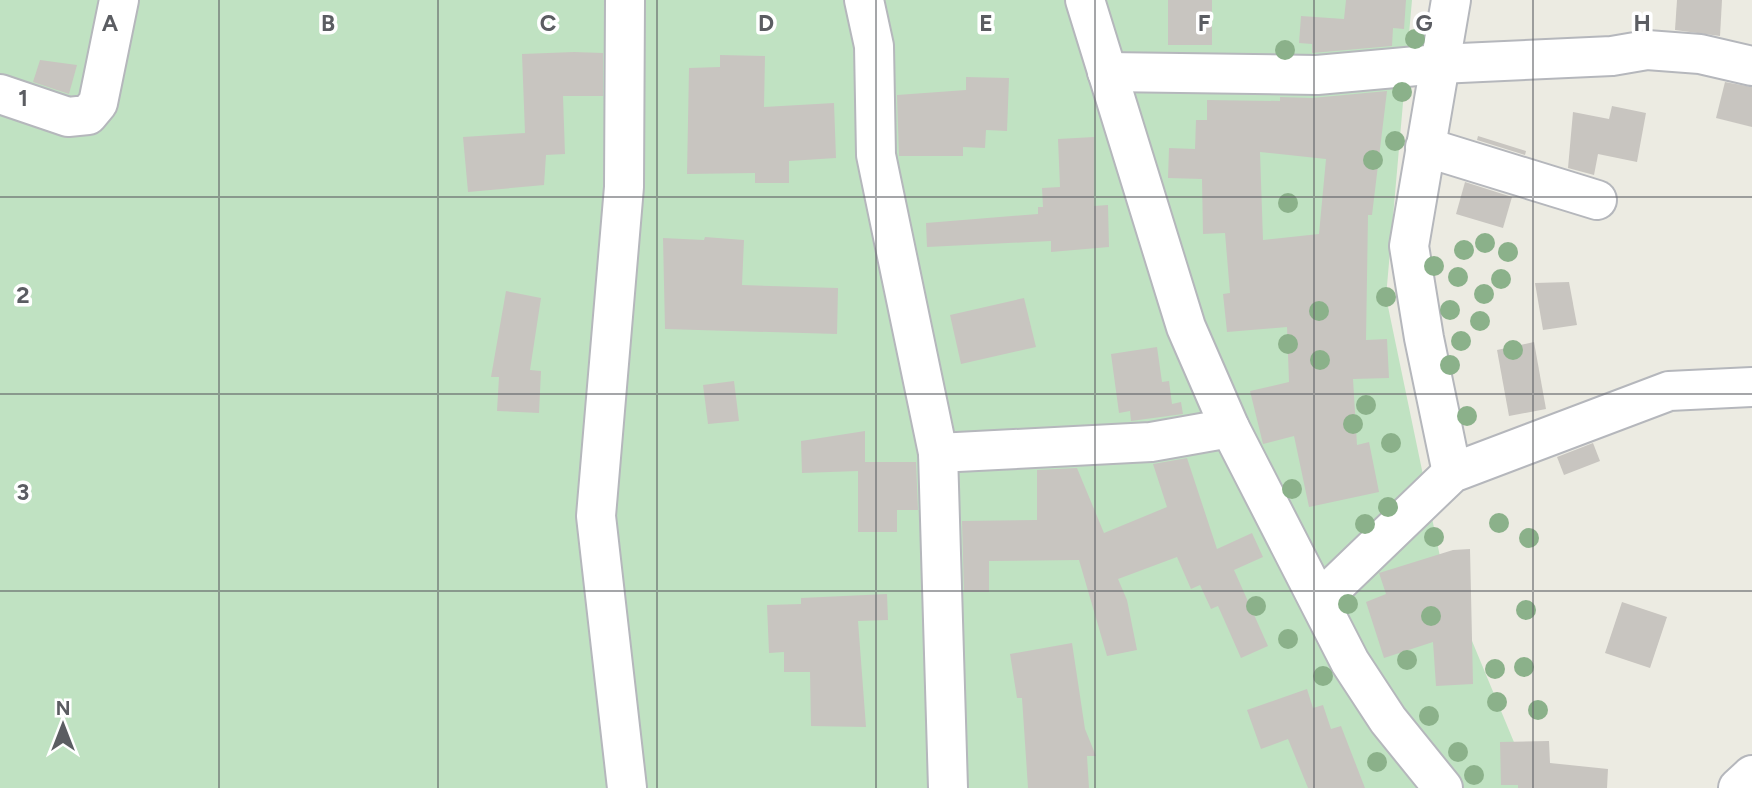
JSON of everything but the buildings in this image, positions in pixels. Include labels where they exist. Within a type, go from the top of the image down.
[{"type":"street","points":[[0,93],[68,117],[88,115],[98,103],[119,0]]},
{"type":"street","points":[[625,0],[624,187],[596,516],[627,788]]},
{"type":"street","points":[[864,0],[874,46],[876,155],[938,453],[948,788]]},
{"type":"street","points":[[1085,0],[1186,327],[1230,428],[1350,662],[1388,720],[1443,788]]},
{"type":"street","points":[[1451,0],[1409,246],[1424,338],[1452,472]]},
{"type":"street","points":[[1107,72],[1317,75],[1439,64],[1612,56],[1647,50],[1700,54],[1752,66]]},
{"type":"street","points":[[1425,146],[1597,200]]},
{"type":"street","points":[[1320,600],[1452,472],[1669,391],[1752,387]]},
{"type":"street","points":[[938,453],[1151,442],[1230,428]]},
{"type":"green space","points":[[0,0],[1412,0],[1386,297],[1443,571],[1533,788],[0,788]]}]
